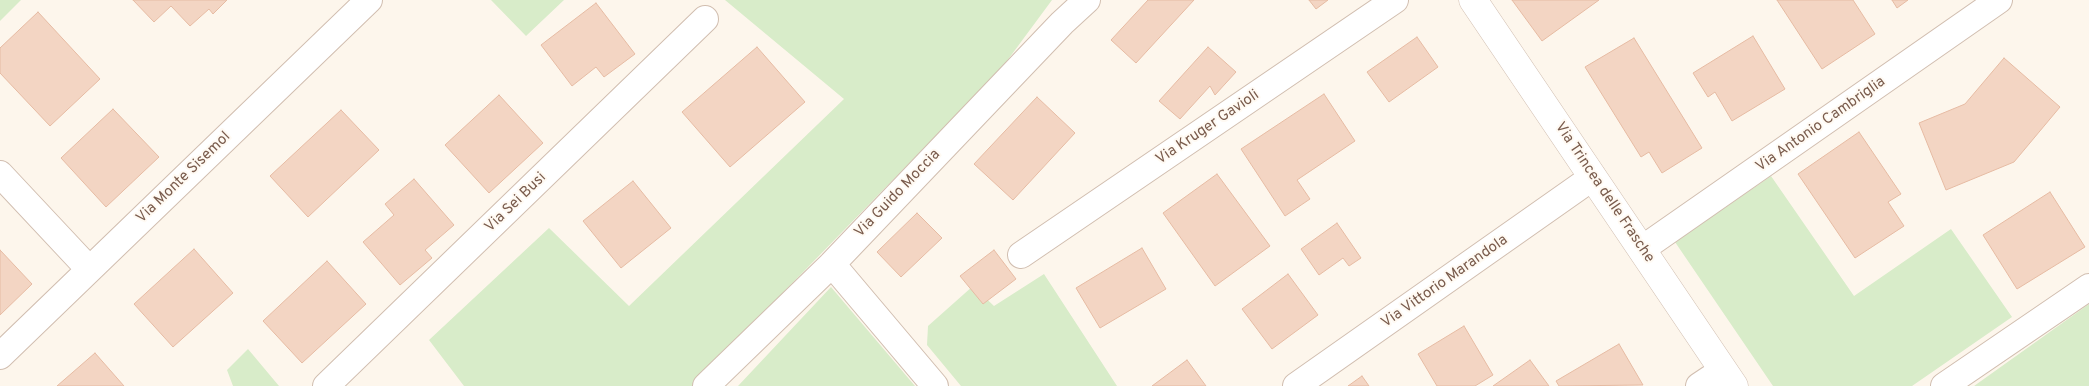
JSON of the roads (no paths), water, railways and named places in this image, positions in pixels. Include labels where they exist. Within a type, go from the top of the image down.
[{"type":"street","name":"Via Monte Sisemol","points":[[0,356],[88,269],[369,0]]},
{"type":"street","name":"Via Guido Moccia","points":[[706,386],[832,264],[1062,23],[1088,0]]},
{"type":"street","name":"Via Kruger Gavioli","points":[[1021,255],[1395,0]]},
{"type":"street","name":"Via Trincea delle Frasche","points":[[1473,0],[1728,378]]},
{"type":"street","name":"Via Antonio Cambriglia","points":[[1642,249],[1999,0]]},
{"type":"street","name":"Via Sei Busi","points":[[326,386],[705,19]]},
{"type":"street","points":[[0,174],[88,269]]},
{"type":"street","name":"Via Vittorio Marandola","points":[[1296,386],[1593,177]]},
{"type":"street","points":[[832,264],[935,386]]},
{"type":"street","points":[[1944,386],[2089,287]]},
{"type":"street","points":[[1699,386],[1728,378]]}]
